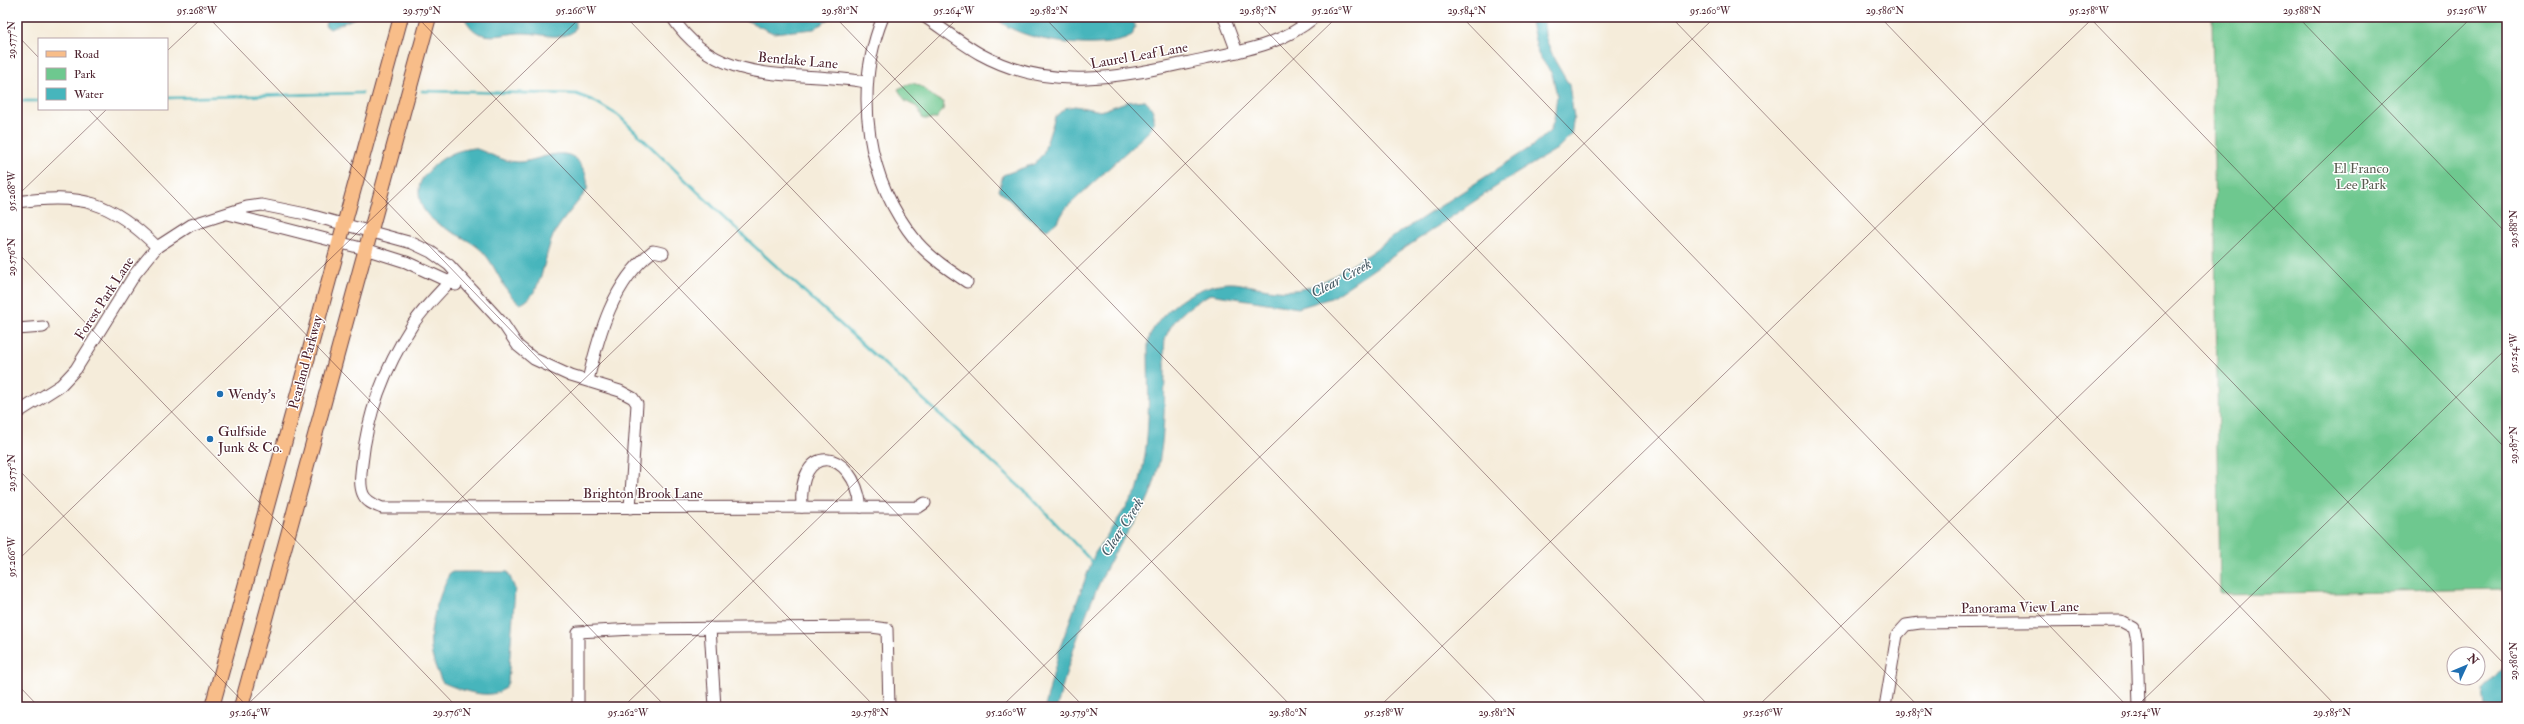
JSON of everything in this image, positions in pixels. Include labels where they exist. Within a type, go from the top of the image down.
[{"type":"main road","name":"Pearland Parkway","points":[[212,707],[400,17]]},
{"type":"main road","name":"Pearland Parkway","points":[[241,707],[369,232],[429,17]]},
{"type":"street","name":"Bentlake Lane","points":[[672,17],[700,47],[740,68],[789,77],[866,82]]},
{"type":"street","points":[[883,17],[871,56],[866,82],[872,148],[885,189],[896,210],[927,252],[967,282]]},
{"type":"street","name":"Laurel Leaf Lane","points":[[925,17],[981,54],[1014,68],[1062,79],[1113,77],[1265,46],[1279,40],[1315,17]]},
{"type":"street","points":[[1224,17],[1237,52]]},
{"type":"street","points":[[17,202],[65,197],[98,205],[117,214],[138,228],[157,247]]},
{"type":"street","name":"Forest Park Lane","points":[[17,413],[61,385],[76,369],[135,274],[157,247],[191,225],[247,207],[262,205],[343,224],[412,243],[431,252],[453,278],[474,292],[504,325],[518,346],[534,359],[571,376],[588,380],[633,398],[637,404],[630,508]]},
{"type":"street","points":[[226,213],[338,241],[453,278]]},
{"type":"street","points":[[588,380],[599,336],[621,287],[643,258],[653,251],[663,253]]},
{"type":"street","name":"Brighton Brook Lane","points":[[453,278],[440,290],[399,346],[380,388],[363,453],[361,480],[363,494],[372,504],[382,508],[630,508],[919,507],[926,503]]},
{"type":"street","points":[[17,330],[43,327]]},
{"type":"street","points":[[802,507],[801,497],[806,472],[815,462],[825,459],[836,460],[850,474],[859,492],[861,507]]},
{"type":"street","name":"Panorama View Lane","points":[[1885,707],[1897,634],[1906,625],[1920,623],[2121,621],[2134,628],[2137,641],[2139,707]]},
{"type":"street","points":[[710,628],[715,707]]},
{"type":"street","points":[[578,707],[578,632],[710,628],[887,629],[890,707]]},
{"type":"green space","name":"El Franco Lee Park","points":[[2212,17],[2507,17],[2507,589],[2220,594]]},
{"type":"green space","points":[[911,83],[920,86],[935,98],[944,102],[943,110],[936,119],[923,119],[917,107],[905,101],[898,89]]},
{"type":"water","points":[[331,17],[357,17],[330,29],[325,25],[327,20]]},
{"type":"water","points":[[464,17],[575,17],[575,28],[573,32],[562,36],[513,33],[492,36],[478,33],[473,30]]},
{"type":"water","points":[[739,17],[832,17],[814,29],[773,33]]},
{"type":"water","points":[[995,17],[1132,17],[1135,27],[1132,36],[1119,41],[1102,44],[1082,44],[1061,42],[1021,33],[1006,26]]},
{"type":"water","name":"Clear Creek","points":[[1530,17],[1544,17],[1545,36],[1554,59],[1569,85],[1574,117],[1571,135],[1557,149],[1506,180],[1331,298],[1298,308],[1210,294],[1186,310],[1175,321],[1167,334],[1165,342],[1162,444],[1157,472],[1150,495],[1146,504],[1114,554],[1096,591],[1074,649],[1057,707],[1045,707],[1060,647],[1095,553],[1137,491],[1142,473],[1147,436],[1148,342],[1156,324],[1169,310],[1184,298],[1212,286],[1232,283],[1274,290],[1298,290],[1316,285],[1359,260],[1534,145],[1550,131],[1554,120],[1557,95],[1552,74],[1538,54]]},
{"type":"water","points":[[1144,100],[1151,107],[1154,114],[1154,122],[1150,130],[1066,208],[1058,221],[1047,230],[1029,218],[999,191],[1003,175],[1034,164],[1043,154],[1055,117],[1065,108],[1075,106],[1101,111],[1126,102]]},
{"type":"water","points":[[474,148],[500,158],[517,162],[552,155],[569,155],[576,159],[586,175],[587,190],[555,232],[534,292],[528,300],[520,304],[509,293],[483,252],[475,245],[434,221],[426,213],[421,204],[419,192],[423,177],[442,159],[454,153]]},
{"type":"water","points":[[450,572],[508,572],[515,589],[508,682],[504,689],[497,693],[478,694],[458,689],[442,682],[436,668],[431,648],[432,626],[434,614]]},
{"type":"water","points":[[2507,664],[2507,707],[2485,707],[2483,690]]},
{"type":"waterway","points":[[422,91],[576,94],[594,101],[619,116],[754,246],[1030,496],[1094,564]]},
{"type":"waterway","points":[[168,98],[362,93]]},
{"type":"waterway","points":[[17,101],[38,101]]},
{"type":"place","name":"Wendy's","points":[[220,394]]},
{"type":"place","name":"Gulfside Junk & Co.","points":[[210,439]]}]
